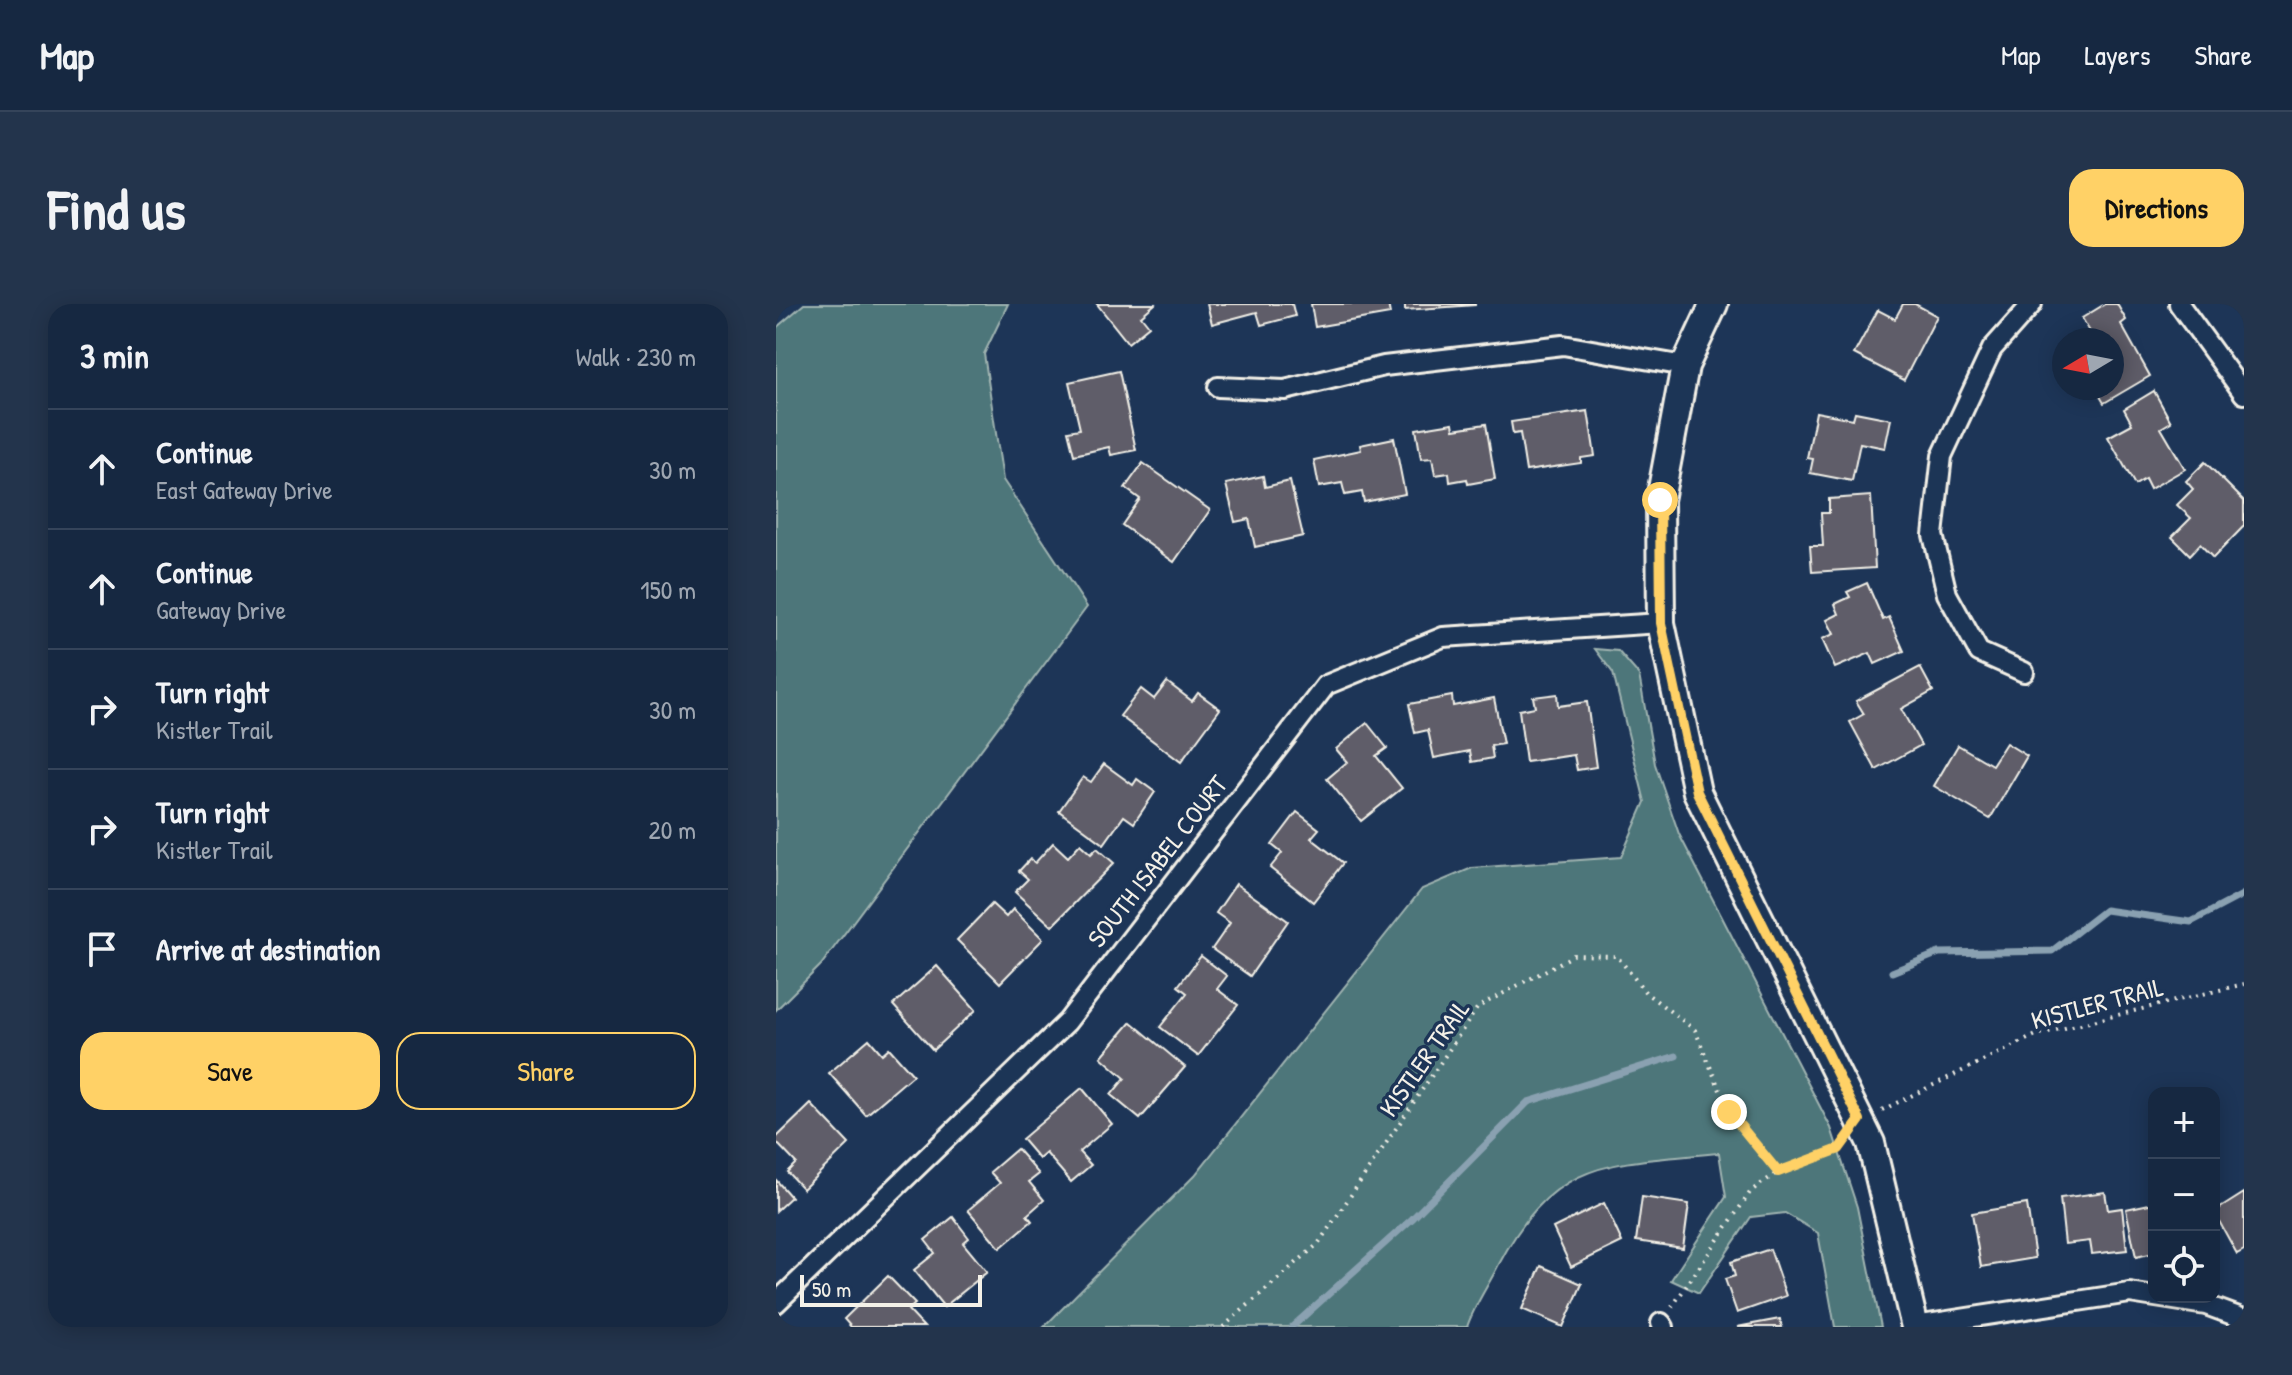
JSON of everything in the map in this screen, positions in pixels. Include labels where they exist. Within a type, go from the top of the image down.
[{"type":"street","points":[[1714,304],[1685,366],[1660,500],[1661,623],[1697,792],[1871,1143],[1915,1327],[2130,1293],[2206,1305],[2244,1319]]},
{"type":"street","points":[[2024,672],[1979,652],[1947,594],[1933,535],[1942,456],[1992,349],[2032,304]]},
{"type":"street","points":[[2179,304],[2244,394]]},
{"type":"street","points":[[1218,387],[1285,390],[1384,366],[1563,345],[1685,366]]},
{"type":"street","name":"SOUTH ISABEL COURT","points":[[776,1303],[1067,1022],[1326,685],[1443,637],[1661,623]]},
{"type":"path","name":"KISTLER TRAIL","points":[[1223,1327],[1318,1244],[1478,1007],[1574,955],[1617,956],[1646,993],[1695,1030],[1729,1112],[1778,1172],[1839,1149],[1860,1120],[2036,1035],[2244,984]]},
{"type":"path","points":[[1662,1325],[1751,1191],[1778,1172]]},
{"type":"green space","points":[[804,304],[1008,304],[984,354],[1003,480],[1087,607],[821,965],[776,1010],[776,328]]},
{"type":"green space","points":[[1595,649],[1618,651],[1639,675],[1655,764],[1679,834],[1831,1128],[1857,1207],[1881,1327],[1835,1327],[1818,1233],[1785,1213],[1751,1217],[1699,1293],[1671,1280],[1726,1197],[1719,1153],[1615,1165],[1588,1173],[1564,1185],[1541,1204],[1519,1230],[1467,1327],[1044,1327],[1195,1175],[1422,889],[1472,868],[1621,857],[1645,802],[1613,673]]},
{"type":"building","points":[[1097,304],[1155,304],[1141,316],[1149,326],[1128,343]]},
{"type":"building","points":[[1207,304],[1292,304],[1295,316],[1261,325],[1257,312],[1212,324]]},
{"type":"building","points":[[1311,304],[1388,304],[1390,314],[1315,327]]},
{"type":"building","points":[[1405,304],[1475,304],[1475,305],[1405,310]]},
{"type":"building","points":[[1903,304],[1915,304],[1937,316],[1904,380],[1854,354],[1878,310],[1895,319]]},
{"type":"building","points":[[2105,304],[2117,304],[2126,320],[2121,324],[2123,328],[2088,328],[2082,318]]},
{"type":"building","points":[[2124,329],[2150,376],[2124,391]]},
{"type":"building","points":[[1119,371],[1136,450],[1111,455],[1109,447],[1074,455],[1068,431],[1080,429],[1069,382]]},
{"type":"building","points":[[2154,391],[2171,422],[2161,428],[2185,469],[2150,489],[2145,479],[2135,485],[2108,437],[2132,424],[2124,409]]},
{"type":"building","points":[[1588,411],[1595,456],[1581,458],[1581,463],[1526,471],[1520,433],[1513,434],[1511,422]]},
{"type":"building","points":[[1816,412],[1853,419],[1855,412],[1891,419],[1885,448],[1860,443],[1852,481],[1810,473],[1813,459],[1807,458]]},
{"type":"building","points":[[1453,423],[1454,429],[1486,424],[1495,479],[1468,484],[1467,479],[1450,482],[1449,473],[1435,475],[1432,458],[1421,459],[1416,429]]},
{"type":"building","points":[[1394,438],[1405,494],[1364,502],[1362,492],[1345,495],[1342,483],[1319,487],[1314,460],[1361,450],[1360,445]]},
{"type":"building","points":[[2205,462],[2244,501],[2244,526],[2213,558],[2200,544],[2190,555],[2172,537],[2191,518],[2177,505],[2193,489],[2186,481]]},
{"type":"building","points":[[1143,463],[1210,510],[1174,562],[1122,525],[1140,499],[1125,488]]},
{"type":"building","points":[[1263,476],[1265,487],[1290,481],[1303,536],[1255,547],[1249,519],[1235,522],[1226,484]]},
{"type":"building","points":[[1871,496],[1875,568],[1812,572],[1810,546],[1823,546],[1821,513],[1829,513],[1829,499]]},
{"type":"building","points":[[1867,583],[1883,620],[1889,617],[1904,651],[1875,664],[1870,653],[1835,668],[1822,639],[1834,634],[1827,620],[1839,614],[1835,604],[1850,597],[1847,592]]},
{"type":"building","points":[[1920,667],[1933,691],[1901,709],[1921,745],[1876,770],[1850,722],[1864,714],[1856,701]]},
{"type":"building","points":[[1167,682],[1192,701],[1198,693],[1220,709],[1181,762],[1120,716],[1141,689],[1154,699]]},
{"type":"building","points":[[1557,694],[1558,706],[1587,702],[1596,767],[1577,770],[1574,755],[1526,762],[1519,710],[1535,707],[1533,697]]},
{"type":"building","points":[[1452,696],[1453,706],[1494,698],[1503,744],[1491,746],[1493,758],[1472,762],[1470,751],[1434,758],[1428,730],[1415,733],[1409,704]]},
{"type":"building","points":[[1367,723],[1387,748],[1376,756],[1402,788],[1361,821],[1327,779],[1347,762],[1336,749]]},
{"type":"building","points":[[2006,743],[2027,756],[1990,819],[1934,786],[1958,745],[1992,765]]},
{"type":"building","points":[[1104,764],[1133,785],[1137,779],[1155,792],[1134,823],[1124,816],[1104,844],[1059,811],[1083,777],[1091,782]]},
{"type":"building","points":[[1297,812],[1319,829],[1311,838],[1343,863],[1313,902],[1270,868],[1282,853],[1272,845]]},
{"type":"building","points":[[1053,843],[1068,857],[1080,844],[1091,854],[1097,848],[1114,863],[1052,926],[1015,892],[1028,879],[1019,871],[1030,859],[1035,863]]},
{"type":"building","points":[[1236,884],[1288,921],[1250,976],[1212,949],[1230,923],[1216,913]]},
{"type":"building","points":[[992,904],[1006,917],[1013,909],[1043,939],[1000,983],[957,940]]},
{"type":"building","points":[[1201,956],[1227,976],[1217,989],[1238,1005],[1198,1056],[1160,1027],[1187,993],[1178,986]]},
{"type":"building","points":[[937,966],[976,1010],[933,1050],[893,1005]]},
{"type":"building","points":[[1131,1022],[1185,1067],[1140,1119],[1111,1095],[1125,1078],[1101,1057]]},
{"type":"building","points":[[869,1039],[882,1054],[889,1048],[913,1075],[866,1115],[829,1073]]},
{"type":"building","points":[[1082,1088],[1112,1124],[1079,1152],[1091,1165],[1071,1182],[1046,1153],[1039,1159],[1022,1139]]},
{"type":"building","points":[[811,1104],[849,1144],[803,1189],[787,1172],[796,1163],[776,1142],[776,1138]]},
{"type":"building","points":[[1017,1149],[1039,1174],[1029,1182],[1044,1200],[1027,1215],[1032,1221],[1000,1248],[968,1210],[1000,1183],[990,1172]]},
{"type":"building","points":[[776,1180],[791,1197],[776,1211]]},
{"type":"building","points":[[2105,1192],[2108,1210],[2122,1208],[2127,1250],[2092,1254],[2090,1241],[2065,1244],[2060,1198]]},
{"type":"building","points":[[2244,1193],[2244,1250],[2237,1254],[2220,1223],[2220,1208]]},
{"type":"building","points":[[1642,1197],[1689,1204],[1683,1248],[1636,1241]]},
{"type":"building","points":[[1604,1203],[1622,1242],[1571,1267],[1553,1228]]},
{"type":"building","points":[[2027,1204],[2035,1258],[1981,1267],[1972,1213]]},
{"type":"building","points":[[2148,1204],[2148,1254],[2136,1257],[2126,1209]]},
{"type":"building","points":[[953,1217],[969,1238],[963,1243],[987,1272],[944,1307],[914,1270],[935,1253],[925,1240]]},
{"type":"building","points":[[1770,1249],[1786,1296],[1737,1313],[1725,1279],[1735,1276],[1731,1262]]},
{"type":"building","points":[[1541,1266],[1582,1284],[1563,1327],[1522,1309]]},
{"type":"building","points":[[888,1276],[915,1304],[908,1310],[924,1327],[851,1327],[844,1319]]},
{"type":"building","points":[[1780,1319],[1782,1327],[1737,1327]]},
{"type":"waterway","points":[[1892,972],[1939,953],[2052,951],[2105,910],[2191,922],[2244,894]]},
{"type":"waterway","points":[[1292,1327],[1412,1219],[1528,1102],[1676,1056]]},
{"type":"route","points":[[1660,500],[1661,623],[1697,792],[1783,959],[1860,1120],[1839,1149],[1778,1172],[1729,1112]]}]
